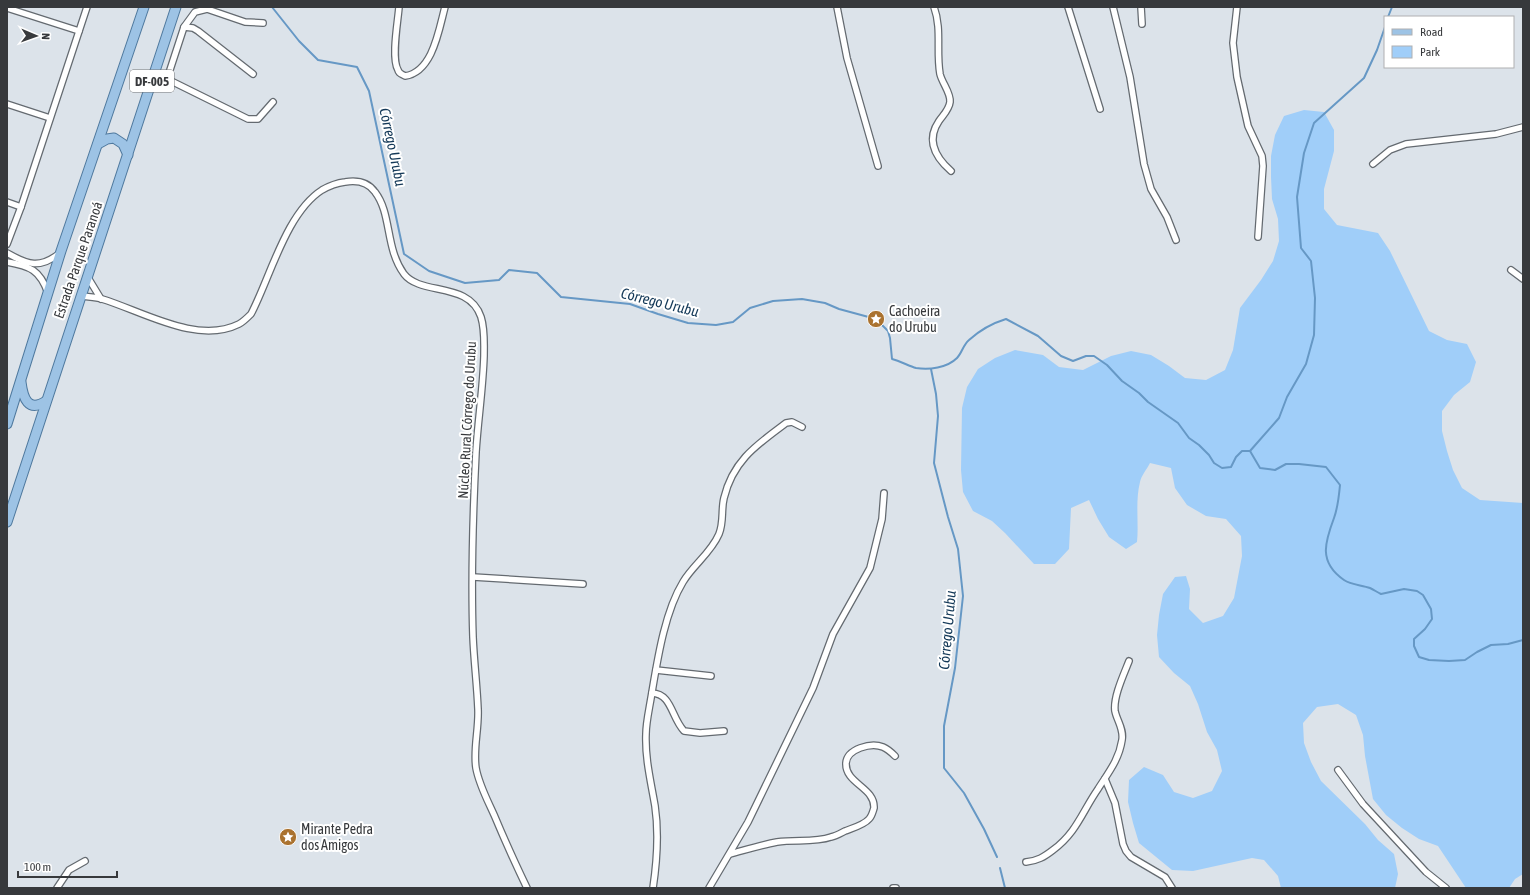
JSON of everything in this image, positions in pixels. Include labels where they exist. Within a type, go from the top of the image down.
[{"type":"main road","name":"Estrada Parque Paranoá","points":[[7,424],[61,251],[144,7]]},
{"type":"main road","name":"Estrada Parque Paranoá","points":[[7,522],[176,7]]},
{"type":"main road","points":[[98,144],[107,139],[114,138],[123,144],[128,155]]},
{"type":"main road","points":[[21,381],[24,396],[28,403],[36,405],[46,401]]},
{"type":"street","points":[[7,244],[21,207],[87,7]]},
{"type":"street","points":[[399,7],[395,60],[400,74],[405,76],[416,72],[426,61],[435,45],[445,7]]},
{"type":"street","points":[[837,7],[847,58],[878,166]]},
{"type":"street","points":[[934,7],[938,21],[939,72],[950,100],[949,107],[932,133],[932,144],[936,155],[951,171]]},
{"type":"street","points":[[1068,7],[1100,109]]},
{"type":"street","points":[[1113,7],[1130,77],[1144,164],[1151,189],[1167,217],[1176,240]]},
{"type":"street","points":[[1141,7],[1142,24]]},
{"type":"street","points":[[1237,7],[1233,43],[1235,70],[1243,110],[1248,126],[1262,156],[1263,166],[1258,237]]},
{"type":"street","points":[[7,8],[79,31]]},
{"type":"street","points":[[167,79],[184,27],[195,12],[207,9],[245,22],[264,23]]},
{"type":"street","points":[[184,27],[193,28],[198,31],[253,74]]},
{"type":"street","points":[[155,73],[248,119],[258,119],[273,102]]},
{"type":"street","points":[[7,104],[50,118]]},
{"type":"street","points":[[1373,164],[1390,150],[1406,144],[1496,134],[1523,126]]},
{"type":"street","name":"Núcleo Rural Córrego do Urubu","points":[[81,296],[101,299],[186,328],[201,331],[218,330],[240,324],[251,314],[287,234],[305,205],[324,188],[335,184],[361,182],[368,184],[378,195],[391,247],[398,265],[405,275],[415,282],[449,290],[461,296],[476,308],[484,330],[484,353],[476,449],[473,577],[473,637],[478,712],[476,766],[484,793],[527,888]]},
{"type":"street","points":[[7,202],[21,207]]},
{"type":"street","points":[[7,253],[29,263],[38,264],[51,260],[61,251]]},
{"type":"street","points":[[7,262],[32,269],[44,281],[48,294]]},
{"type":"street","points":[[1511,270],[1523,279]]},
{"type":"street","points":[[88,276],[101,299]]},
{"type":"street","points":[[653,888],[657,834],[655,807],[646,753],[646,732],[656,670],[667,618],[674,598],[684,580],[714,544],[719,534],[724,499],[734,472],[749,452],[786,423],[792,422],[802,428]]},
{"type":"street","points":[[709,888],[748,822],[813,688],[833,634],[870,568],[882,519],[884,493]]},
{"type":"street","points":[[473,577],[583,584]]},
{"type":"street","points":[[1026,862],[1038,860],[1046,856],[1070,836],[1116,762],[1122,740],[1122,734],[1115,703],[1121,680],[1129,661]]},
{"type":"street","points":[[656,670],[711,676]]},
{"type":"street","points":[[652,693],[659,693],[667,699],[676,720],[684,731],[700,733],[724,731]]},
{"type":"street","points":[[730,854],[777,842],[831,838],[862,824],[870,818],[874,810],[874,803],[867,790],[853,779],[847,770],[846,763],[849,755],[857,749],[871,746],[882,746],[895,756]]},
{"type":"street","points":[[1338,770],[1363,804],[1426,872],[1446,888]]},
{"type":"street","points":[[1105,779],[1115,803],[1122,844],[1126,851],[1131,856],[1164,877],[1172,888]]},
{"type":"street","points":[[57,888],[69,870],[85,861]]},
{"type":"green space","points":[[1304,110],[1324,112],[1334,130],[1334,151],[1324,189],[1324,209],[1337,225],[1378,233],[1390,251],[1429,331],[1447,340],[1467,344],[1476,362],[1470,382],[1454,395],[1442,411],[1442,431],[1447,451],[1453,470],[1462,488],[1480,500],[1523,503],[1523,874],[1515,879],[1509,888],[1466,888],[1438,846],[1419,839],[1386,815],[1373,799],[1365,756],[1363,735],[1356,715],[1338,704],[1317,707],[1303,723],[1304,743],[1311,762],[1321,781],[1365,824],[1378,840],[1394,854],[1398,874],[1395,888],[1281,888],[1278,876],[1264,860],[1252,858],[1193,871],[1172,870],[1139,843],[1128,802],[1129,780],[1144,767],[1163,775],[1174,792],[1193,798],[1212,791],[1222,771],[1217,750],[1207,732],[1198,704],[1190,686],[1174,673],[1159,657],[1157,635],[1163,594],[1175,577],[1186,576],[1190,589],[1189,609],[1203,623],[1223,616],[1234,598],[1242,556],[1241,536],[1226,519],[1206,516],[1187,505],[1175,488],[1171,468],[1150,463],[1140,482],[1137,505],[1137,542],[1126,549],[1109,537],[1089,500],[1071,508],[1069,549],[1055,564],[1034,564],[992,521],[973,511],[963,492],[961,470],[962,408],[967,387],[978,369],[995,358],[1015,350],[1043,355],[1059,367],[1083,370],[1111,356],[1131,351],[1151,355],[1185,378],[1206,380],[1225,370],[1233,350],[1240,308],[1273,261],[1279,241],[1278,219],[1272,199],[1271,177],[1271,156],[1275,135],[1284,116]]},
{"type":"waterway","name":"Córrego Urubu","points":[[272,7],[299,41],[318,60],[357,67],[369,91],[404,254],[429,271],[465,283],[499,280],[509,270],[537,273],[561,297],[630,304],[688,323],[716,325],[733,322],[750,308],[773,301],[802,299],[825,303],[839,309],[876,319],[888,331],[892,359],[921,369],[938,368],[948,364],[959,356],[967,342],[973,336],[987,327],[1006,319],[1038,336],[1061,356],[1073,361],[1086,356],[1094,356],[1107,365],[1122,381],[1139,393],[1148,402],[1178,423],[1189,438],[1199,445],[1209,455],[1214,463],[1222,468],[1231,467],[1236,457],[1242,451],[1250,451],[1260,468],[1275,470],[1286,464],[1326,467],[1340,485],[1336,510],[1326,543],[1327,559],[1330,566],[1347,582],[1370,588],[1381,594],[1404,589],[1417,591],[1423,595],[1431,609],[1432,619],[1425,629],[1414,639],[1414,646],[1419,657],[1429,660],[1465,660],[1491,645],[1508,644],[1523,640]]},
{"type":"waterway","name":"Córrego Urubu","points":[[1388,16],[1392,7]]},
{"type":"waterway","name":"Córrego Urubu","points":[[1250,451],[1279,418],[1287,397],[1306,364],[1314,335],[1315,298],[1311,261],[1301,248],[1297,197],[1304,153],[1314,123],[1364,78],[1377,50],[1384,30]]},
{"type":"waterway","name":"Córrego Urubu","points":[[931,369],[936,394],[938,416],[934,463],[958,549],[963,596],[955,668],[944,726],[944,768],[964,793],[984,829],[997,857]]},
{"type":"waterway","name":"Córrego Urubu","points":[[1000,868],[1005,888]]},
{"type":"place","name":"Cachoeira do Urubu","points":[[876,319]]},
{"type":"place","name":"Mirante Pedra dos Amigos","points":[[288,837]]}]
